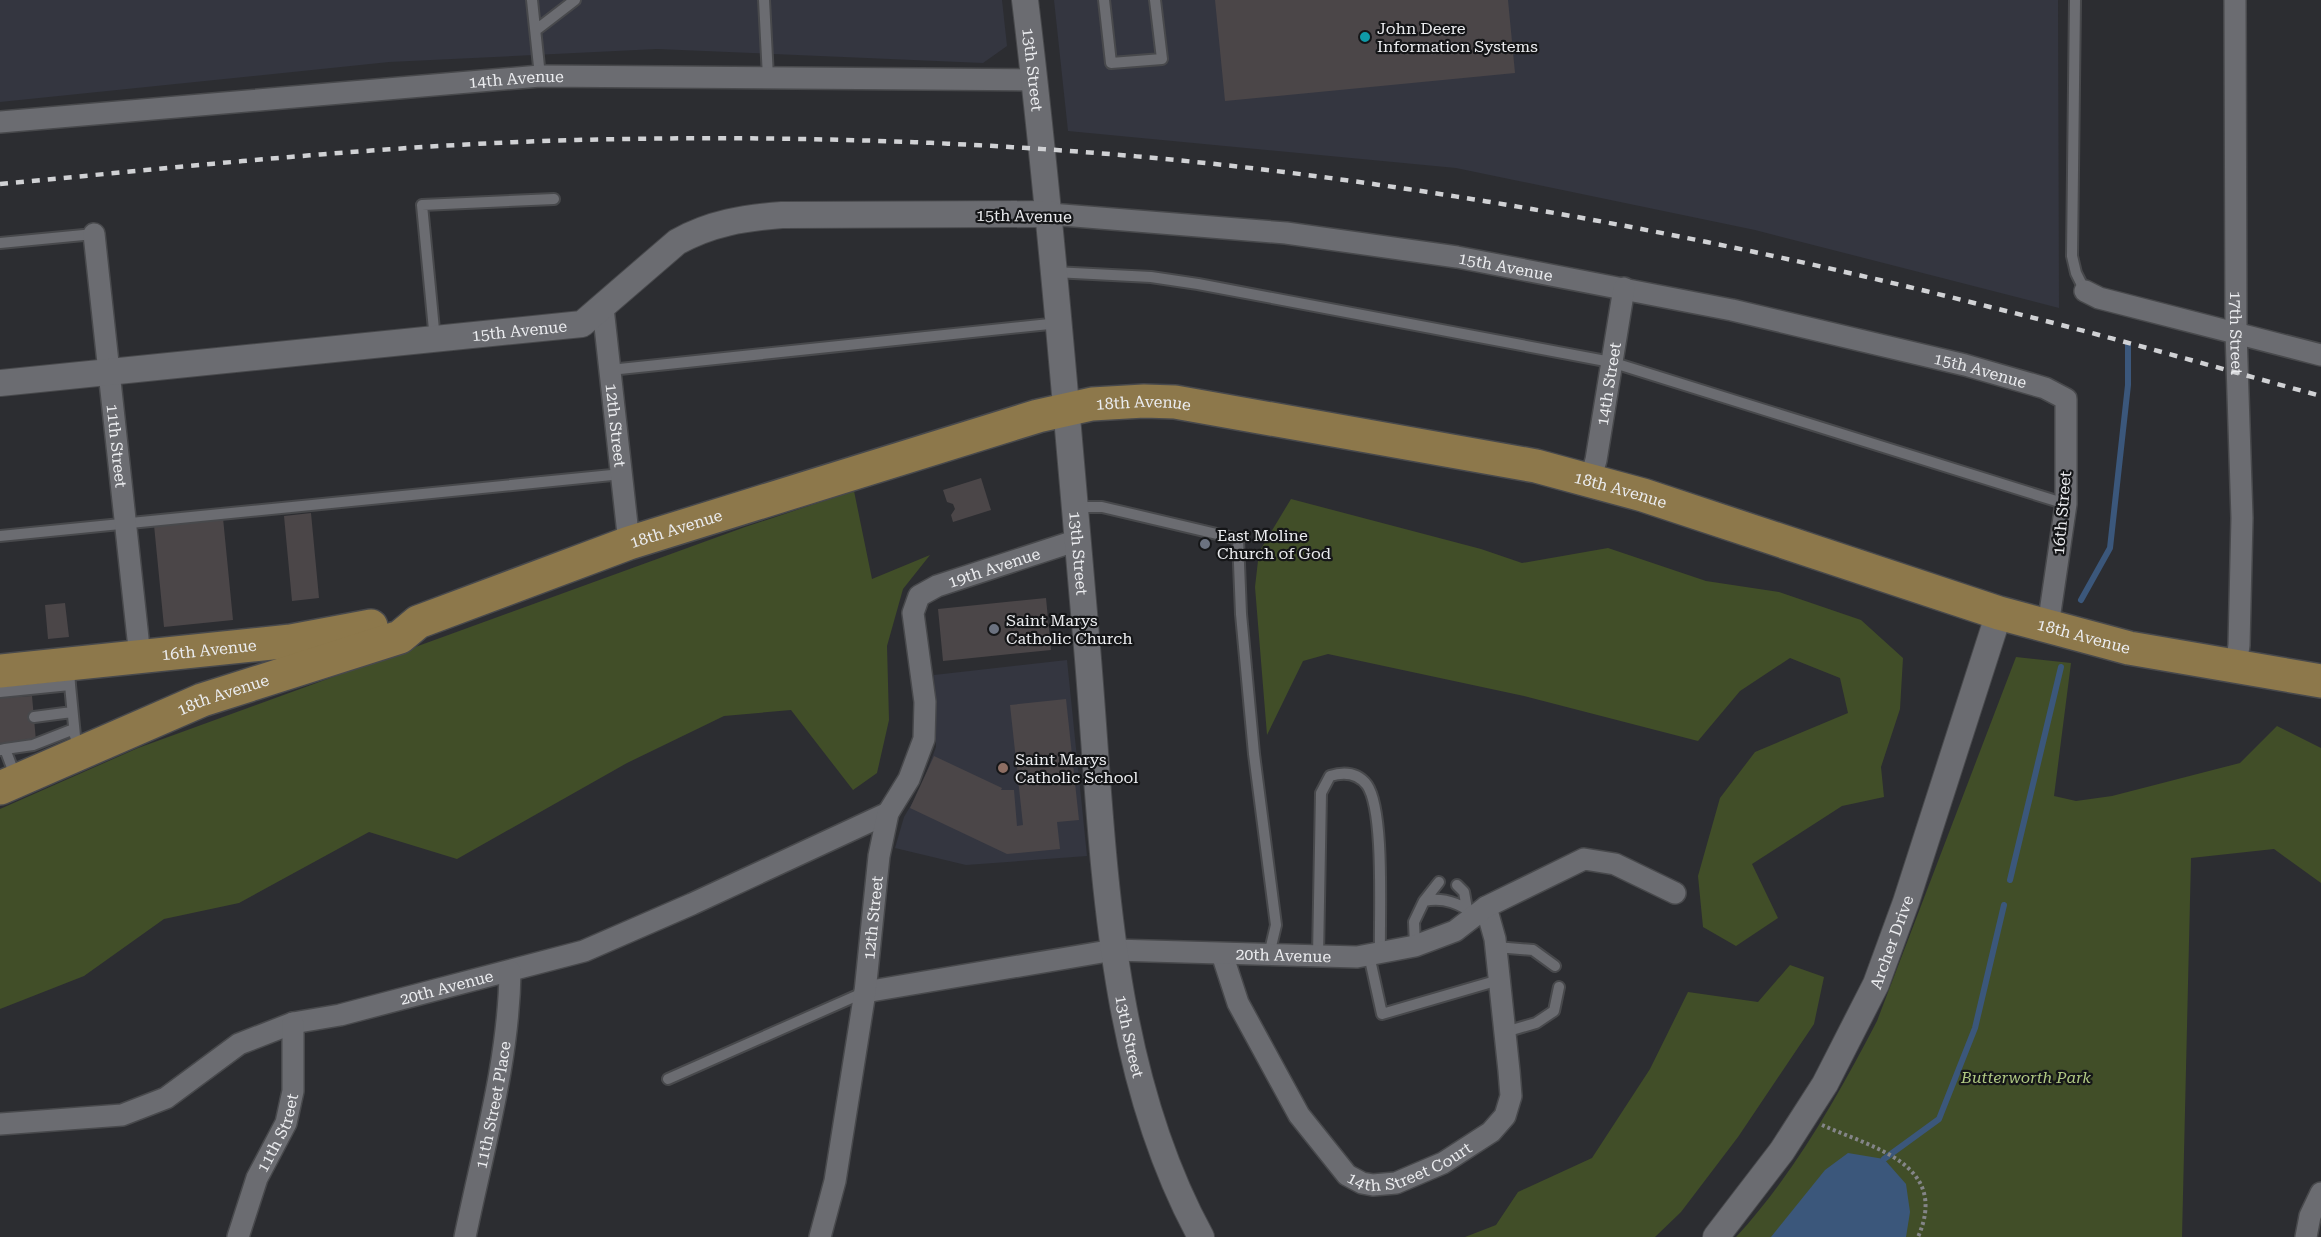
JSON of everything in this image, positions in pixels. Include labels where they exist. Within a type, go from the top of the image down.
[{"type":"main road","name":"18th Avenue","points":[[8,785],[75,741],[400,637],[418,622],[629,543],[1027,420],[1068,409],[1119,402],[1174,402],[1536,466],[1654,498],[1999,613],[2129,648],[2321,681]]},
{"type":"main road","name":"16th Avenue","points":[[0,671],[70,675],[140,657],[291,641],[371,626],[418,622]]},
{"type":"street","name":"13th Street","points":[[1024,0],[1050,214],[1114,951],[1134,1063],[1145,1103],[1159,1148],[1183,1203],[1202,1237]]},
{"type":"street","name":"17th Street","points":[[2235,0],[2236,332],[2242,518],[2239,645],[2236,666]]},
{"type":"street","name":"14th Avenue","points":[[0,122],[540,76],[1034,80]]},
{"type":"street","name":"15th Avenue","points":[[0,383],[582,324],[677,242],[738,219],[782,215],[1050,214],[1286,233],[1386,246],[1624,288],[1732,310],[1965,365],[2045,388],[2066,399]]},
{"type":"street","name":"11th Street","points":[[94,234],[111,372],[140,657]]},
{"type":"street","name":"14th Street","points":[[1590,480],[1624,288]]},
{"type":"street","points":[[2085,291],[2099,298],[2321,355]]},
{"type":"street","name":"12th Street","points":[[603,308],[629,543]]},
{"type":"street","name":"16th Street","points":[[2048,626],[2066,504],[2066,399]]},
{"type":"street","name":"19th Avenue","points":[[916,604],[919,596],[937,586],[1078,540]]},
{"type":"street","name":"12th Street","points":[[820,1237],[835,1181],[865,992],[879,856],[888,813],[909,779],[924,739],[925,702],[914,628],[916,604]]},
{"type":"street","name":"Archer Drive","points":[[1716,1237],[1782,1151],[1851,1036],[1876,984],[1906,902],[1999,613]]},
{"type":"street","name":"20th Avenue","points":[[0,1124],[122,1115],[166,1098],[239,1044],[292,1023],[340,1015],[584,951],[888,813]]},
{"type":"street","name":"20th Avenue","points":[[865,992],[1114,951],[1318,956],[1375,954],[1415,946],[1455,931],[1476,911],[1584,859],[1615,864],[1675,892]]},
{"type":"street","name":"14th Street Court","points":[[1222,954],[1238,1003],[1299,1115],[1347,1175],[1362,1184],[1396,1183],[1422,1173],[1453,1156],[1498,1124],[1505,1116],[1511,1096],[1496,947],[1476,911]]},
{"type":"street","name":"11th Street Place","points":[[465,1237],[493,1111],[505,1034],[510,971]]},
{"type":"street","name":"11th Street","points":[[238,1237],[256,1178],[286,1123],[293,1091],[292,1023]]},
{"type":"street","points":[[2306,1237],[2310,1216],[2321,1193]]},
{"type":"lane","points":[[532,0],[540,76]]},
{"type":"lane","points":[[536,30],[575,0]]},
{"type":"lane","points":[[1104,0],[1111,63],[1162,59],[1155,0]]},
{"type":"lane","points":[[2075,0],[2072,256],[2076,273],[2085,291]]},
{"type":"lane","points":[[761,2],[768,77]]},
{"type":"lane","points":[[435,340],[422,204],[554,199]]},
{"type":"lane","points":[[0,243],[94,234]]},
{"type":"lane","points":[[1054,272],[1151,277],[1198,284],[1611,362],[2066,504]]},
{"type":"lane","points":[[610,370],[1059,323]]},
{"type":"lane","points":[[0,536],[622,474]]},
{"type":"lane","points":[[1076,507],[1102,507],[1238,539],[1241,614],[1254,754],[1276,926],[1269,955]]},
{"type":"lane","points":[[0,692],[70,675],[75,741],[3,750],[8,785]]},
{"type":"lane","points":[[34,717],[72,712]]},
{"type":"lane","points":[[1318,956],[1321,793],[1330,776],[1338,774],[1358,777],[1366,785],[1374,802],[1377,830],[1375,954],[1382,1014],[1499,980]]},
{"type":"lane","points":[[1415,946],[1414,922],[1424,901],[1439,882]]},
{"type":"lane","points":[[1457,885],[1476,911]]},
{"type":"lane","points":[[1424,901],[1438,898],[1476,911]]},
{"type":"lane","points":[[1496,947],[1533,950],[1555,966]]},
{"type":"lane","points":[[1505,1032],[1536,1023],[1554,1011],[1559,987]]},
{"type":"lane","points":[[668,1079],[865,992]]},
{"type":"path","points":[[1803,1117],[1893,1156],[1907,1165],[1923,1188],[1926,1201],[1926,1220],[1918,1237]]},
{"type":"shaded area","points":[[0,0],[1002,0],[1007,46],[983,63],[657,49],[389,62],[0,102]]},
{"type":"shaded area","points":[[1054,0],[2058,0],[2059,308],[1755,230],[1456,168],[1068,131]]},
{"type":"shaded area","name":"Saint Marys Catholic School","points":[[1067,660],[1087,856],[966,865],[895,848],[904,817],[920,790],[936,747],[934,675]]},
{"type":"green space","points":[[854,491],[872,579],[930,555],[903,589],[887,646],[889,720],[877,773],[853,790],[791,710],[724,716],[627,763],[457,859],[369,832],[239,903],[164,919],[84,976],[0,1009],[0,809],[138,748],[745,527]]},
{"type":"green space","points":[[1291,499],[1481,549],[1522,563],[1608,548],[1706,581],[1779,592],[1861,620],[1903,658],[1900,709],[1881,767],[1884,797],[1842,806],[1752,864],[1778,918],[1736,946],[1703,927],[1698,876],[1720,798],[1755,752],[1848,713],[1840,678],[1790,658],[1740,691],[1698,741],[1524,696],[1328,654],[1303,661],[1267,735],[1255,587],[1259,552]]},
{"type":"green space","name":"Butterworth Park","points":[[2016,657],[2071,663],[2054,796],[2076,801],[2112,796],[2240,763],[2277,726],[2321,748],[2321,883],[2274,849],[2191,858],[2182,1237],[1736,1237],[1777,1187],[1814,1134],[1877,1021]]},
{"type":"green space","points":[[1790,965],[1824,977],[1814,1024],[1738,1137],[1681,1212],[1655,1237],[1465,1237],[1496,1225],[1518,1192],[1592,1158],[1650,1069],[1688,992],[1758,1002]]},
{"type":"water","points":[[1848,1153],[1884,1159],[1906,1184],[1910,1212],[1906,1237],[1771,1237],[1825,1170]]},
{"type":"building","name":"John Deere Information Systems","points":[[1215,0],[1508,0],[1515,73],[1225,101]]},
{"type":"building","points":[[981,478],[991,510],[953,522],[951,515],[955,509],[953,504],[947,502],[943,490]]},
{"type":"building","points":[[311,513],[319,598],[292,601],[284,516]]},
{"type":"building","points":[[223,518],[233,620],[164,627],[154,525]]},
{"type":"building","name":"Saint Marys Catholic Church","points":[[1046,598],[1051,650],[943,661],[938,609]]},
{"type":"building","points":[[65,603],[69,637],[48,639],[45,605]]},
{"type":"building","points":[[32,696],[36,741],[0,744],[0,698]]},
{"type":"building","points":[[1066,699],[1079,820],[1057,822],[1060,849],[1007,854],[910,808],[934,756],[1002,788],[1001,790],[1014,790],[1017,826],[1023,825],[1010,705]]},
{"type":"waterway","points":[[2081,600],[2110,548],[2128,385],[2128,344]]},
{"type":"waterway","points":[[2010,880],[2061,667]]},
{"type":"waterway","points":[[1884,1159],[1939,1119],[1975,1028],[2004,905]]},
{"type":"railway","points":[[0,184],[216,163],[432,146],[665,138],[931,143],[1196,162],[1462,197],[1727,246],[1903,285],[2073,328],[2321,396]]},
{"type":"place","name":"John Deere Information Systems","points":[[1365,37]]},
{"type":"place","name":"East Moline Church of God","points":[[1205,544]]},
{"type":"place","name":"Saint Marys Catholic Church","points":[[994,629]]},
{"type":"place","name":"Saint Marys Catholic School","points":[[1003,768]]}]
